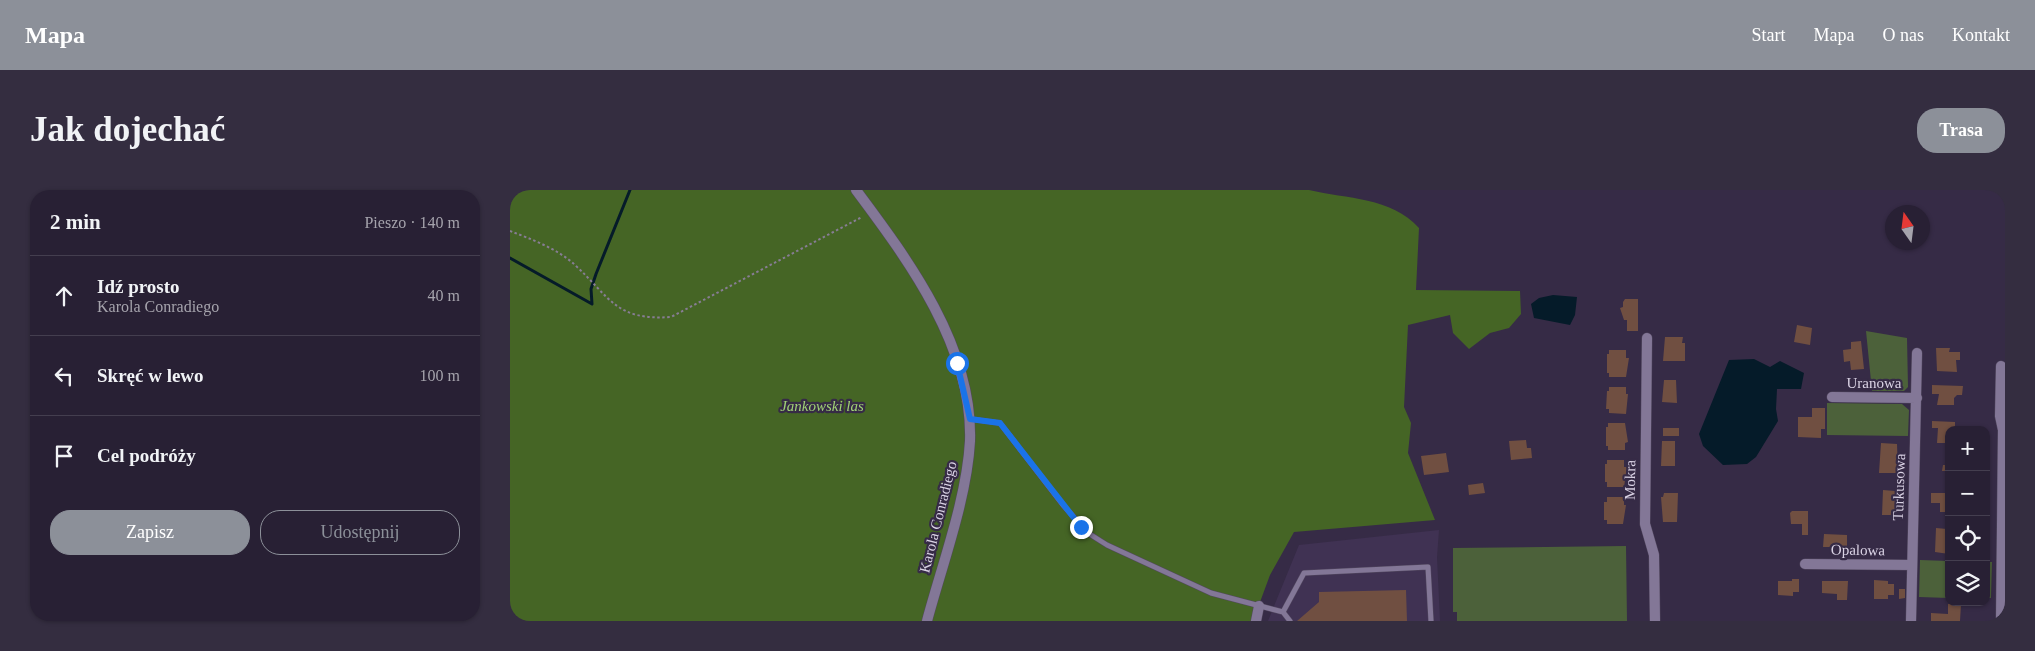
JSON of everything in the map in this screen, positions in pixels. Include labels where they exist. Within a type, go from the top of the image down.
[{"type":"street","name":"Karola Conradiego","points":[[856,190],[904,259],[938,316],[963,382],[970,419],[970,442],[961,495],[927,621]]},
{"type":"street","name":"Mokra","points":[[1647,338],[1645,524],[1654,554],[1655,621]]},
{"type":"street","name":"Turkusowa","points":[[1911,621],[1917,353]]},
{"type":"street","points":[[2001,366],[2000,416],[2003,430],[2001,621]]},
{"type":"street","name":"Uranowa","points":[[1832,397],[1917,398]]},
{"type":"street","name":"Opalowa","points":[[1804,564],[1912,565]]},
{"type":"street","points":[[1256,621],[1259,606]]},
{"type":"lane","points":[[970,419],[1000,423],[1063,506],[1088,534],[1107,545],[1211,593],[1283,612],[1290,621]]},
{"type":"lane","points":[[1283,612],[1304,573],[1428,567],[1431,621]]},
{"type":"path","points":[[510,230],[535,240],[574,264],[602,295],[624,311],[654,318],[671,317],[869,208]]},
{"type":"shaded area","points":[[1439,530],[1437,557],[1440,621],[1268,621],[1299,545]]},
{"type":"green space","name":"Jankowski las","points":[[510,190],[1309,190],[1382,205],[1408,218],[1419,228],[1416,290],[1520,291],[1521,314],[1509,328],[1490,333],[1469,349],[1453,333],[1450,315],[1408,325],[1404,407],[1411,423],[1408,453],[1435,520],[1294,532],[1270,575],[1253,621],[510,621]]},
{"type":"green space","points":[[1866,331],[1907,338],[1908,387],[1904,391],[1872,391]]},
{"type":"green space","points":[[1827,403],[1902,404],[1909,410],[1908,436],[1827,435]]},
{"type":"green space","points":[[1626,546],[1627,621],[1457,621],[1457,612],[1453,612],[1453,548]]},
{"type":"green space","points":[[1920,560],[1945,561],[1945,598],[1919,597]]},
{"type":"green space","points":[[1990,562],[1992,562],[1991,598]]},
{"type":"water","points":[[1553,295],[1577,297],[1575,315],[1570,325],[1534,318],[1531,304],[1539,298]]},
{"type":"water","points":[[1754,359],[1770,367],[1780,361],[1804,373],[1801,389],[1777,389],[1776,409],[1778,421],[1756,457],[1747,464],[1723,465],[1703,446],[1699,434],[1729,360]]},
{"type":"building","points":[[1625,299],[1638,299],[1638,331],[1627,331],[1627,320],[1624,320],[1620,308],[1623,307]]},
{"type":"building","points":[[1797,325],[1812,328],[1810,345],[1794,342]]},
{"type":"building","points":[[1665,337],[1683,337],[1685,361],[1663,361]]},
{"type":"building","points":[[1861,341],[1864,369],[1851,370],[1850,361],[1844,362],[1843,350],[1851,349],[1851,342]]},
{"type":"building","points":[[1936,348],[1950,348],[1949,352],[1960,352],[1960,360],[1956,360],[1957,372],[1937,371]]},
{"type":"building","points":[[1609,350],[1626,350],[1626,358],[1629,358],[1626,377],[1609,377],[1609,373],[1607,373],[1607,354],[1609,354]]},
{"type":"building","points":[[1664,380],[1676,380],[1677,403],[1662,402]]},
{"type":"building","points":[[1932,385],[1963,386],[1962,395],[1957,395],[1954,398],[1954,405],[1937,405],[1939,394],[1932,394]]},
{"type":"building","points":[[1609,387],[1626,387],[1626,394],[1628,394],[1626,414],[1609,413],[1609,409],[1606,409]]},
{"type":"building","points":[[1812,408],[1825,408],[1825,429],[1821,429],[1821,438],[1798,437],[1798,417],[1812,417]]},
{"type":"building","points":[[1932,421],[1955,422],[1955,426],[1945,426],[1945,443],[1937,443],[1938,428],[1932,428]]},
{"type":"building","points":[[1608,423],[1625,423],[1628,442],[1625,443],[1625,450],[1608,450],[1608,446],[1606,446],[1606,427],[1608,427]]},
{"type":"building","points":[[1663,428],[1679,428],[1679,436],[1663,436]]},
{"type":"building","points":[[1526,440],[1527,448],[1531,448],[1532,458],[1511,460],[1509,441]]},
{"type":"building","points":[[1662,441],[1675,441],[1675,466],[1661,466]]},
{"type":"building","points":[[1881,443],[1897,444],[1898,473],[1879,473]]},
{"type":"building","points":[[1446,453],[1449,472],[1424,475],[1421,456]]},
{"type":"building","points":[[1607,460],[1624,460],[1624,467],[1627,467],[1624,487],[1607,487],[1607,482],[1605,482],[1605,464],[1607,464]]},
{"type":"building","points":[[1483,483],[1485,493],[1469,495],[1468,485]]},
{"type":"building","points":[[1883,490],[1895,491],[1897,503],[1895,515],[1882,515]]},
{"type":"building","points":[[1664,493],[1678,493],[1677,522],[1663,522],[1661,497],[1663,497]]},
{"type":"building","points":[[1931,493],[1945,493],[1945,512],[1940,512],[1940,503],[1931,503]]},
{"type":"building","points":[[1607,497],[1624,497],[1624,505],[1626,505],[1623,524],[1607,524],[1607,520],[1604,520],[1604,502],[1607,502]]},
{"type":"building","points":[[1792,511],[1808,511],[1808,535],[1802,535],[1802,524],[1791,524],[1790,513]]},
{"type":"building","points":[[1936,528],[1945,529],[1945,553],[1935,552]]},
{"type":"building","points":[[1824,534],[1847,535],[1847,547],[1823,547]]},
{"type":"building","points":[[1792,579],[1799,579],[1799,592],[1793,592],[1793,596],[1778,595],[1778,581],[1792,581]]},
{"type":"building","points":[[1874,580],[1888,581],[1888,584],[1894,584],[1894,595],[1888,595],[1888,599],[1874,599]]},
{"type":"building","points":[[1822,581],[1848,581],[1847,600],[1837,600],[1837,594],[1822,593]]},
{"type":"building","points":[[1899,589],[1905,589],[1905,598],[1899,599]]},
{"type":"building","points":[[1406,590],[1407,621],[1297,621],[1319,602],[1319,592]]},
{"type":"building","points":[[1948,606],[1961,606],[1960,621],[1931,621],[1931,613],[1948,614]]},
{"type":"waterway","points":[[510,258],[592,304],[591,289],[630,190]]},
{"type":"route","points":[[957,363],[963,382],[970,419],[1000,423],[1081,527]]}]
